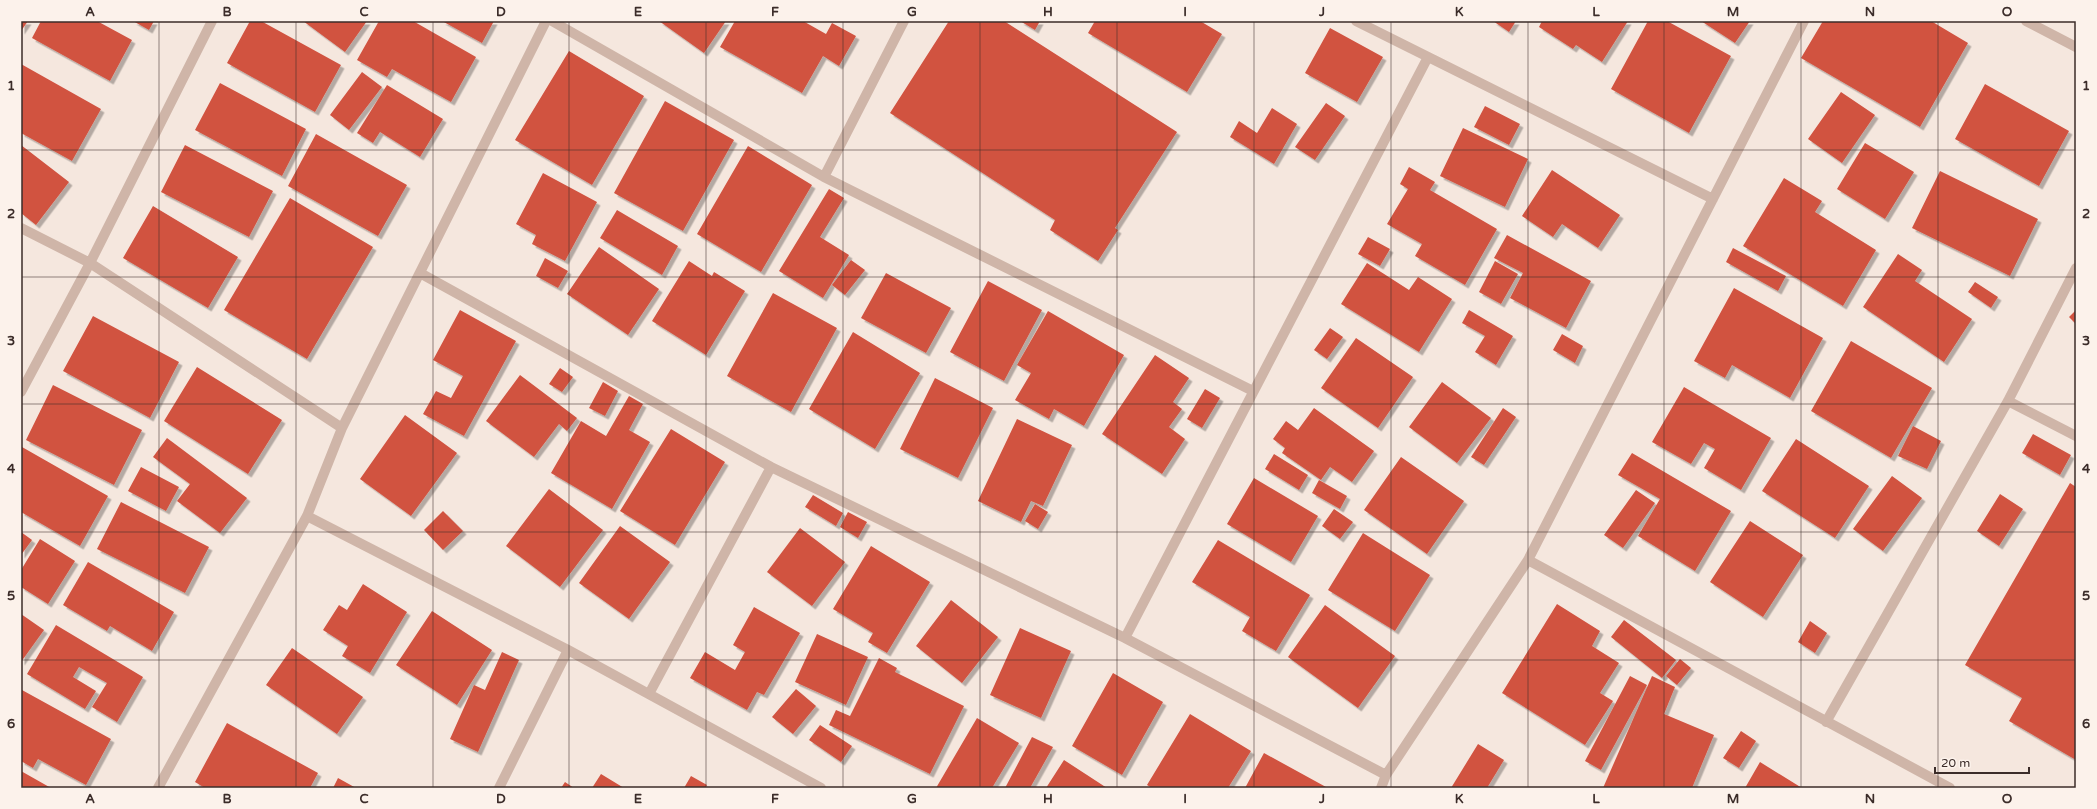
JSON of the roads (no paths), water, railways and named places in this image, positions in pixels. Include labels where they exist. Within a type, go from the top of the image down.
[{"type":"street","points":[[21,392],[90,263],[212,21]]},
{"type":"street","points":[[158,788],[306,516],[342,428],[546,21]]},
{"type":"street","points":[[552,21],[824,178],[1254,391]]},
{"type":"street","points":[[824,178],[904,21]]},
{"type":"street","points":[[1356,21],[1713,199]]},
{"type":"street","points":[[1381,788],[1386,775],[1528,560],[1804,21]]},
{"type":"street","points":[[2026,21],[2076,47]]},
{"type":"street","points":[[1125,638],[1428,57]]},
{"type":"street","points":[[21,228],[90,263],[342,428]]},
{"type":"street","points":[[1826,722],[2008,401],[2076,268]]},
{"type":"street","points":[[420,273],[771,467],[1125,638],[1386,775]]},
{"type":"street","points":[[2008,401],[2076,436]]},
{"type":"street","points":[[649,694],[771,467]]},
{"type":"street","points":[[306,516],[568,650],[821,788]]},
{"type":"street","points":[[1528,560],[1950,788]]},
{"type":"street","points":[[499,788],[568,650]]}]
